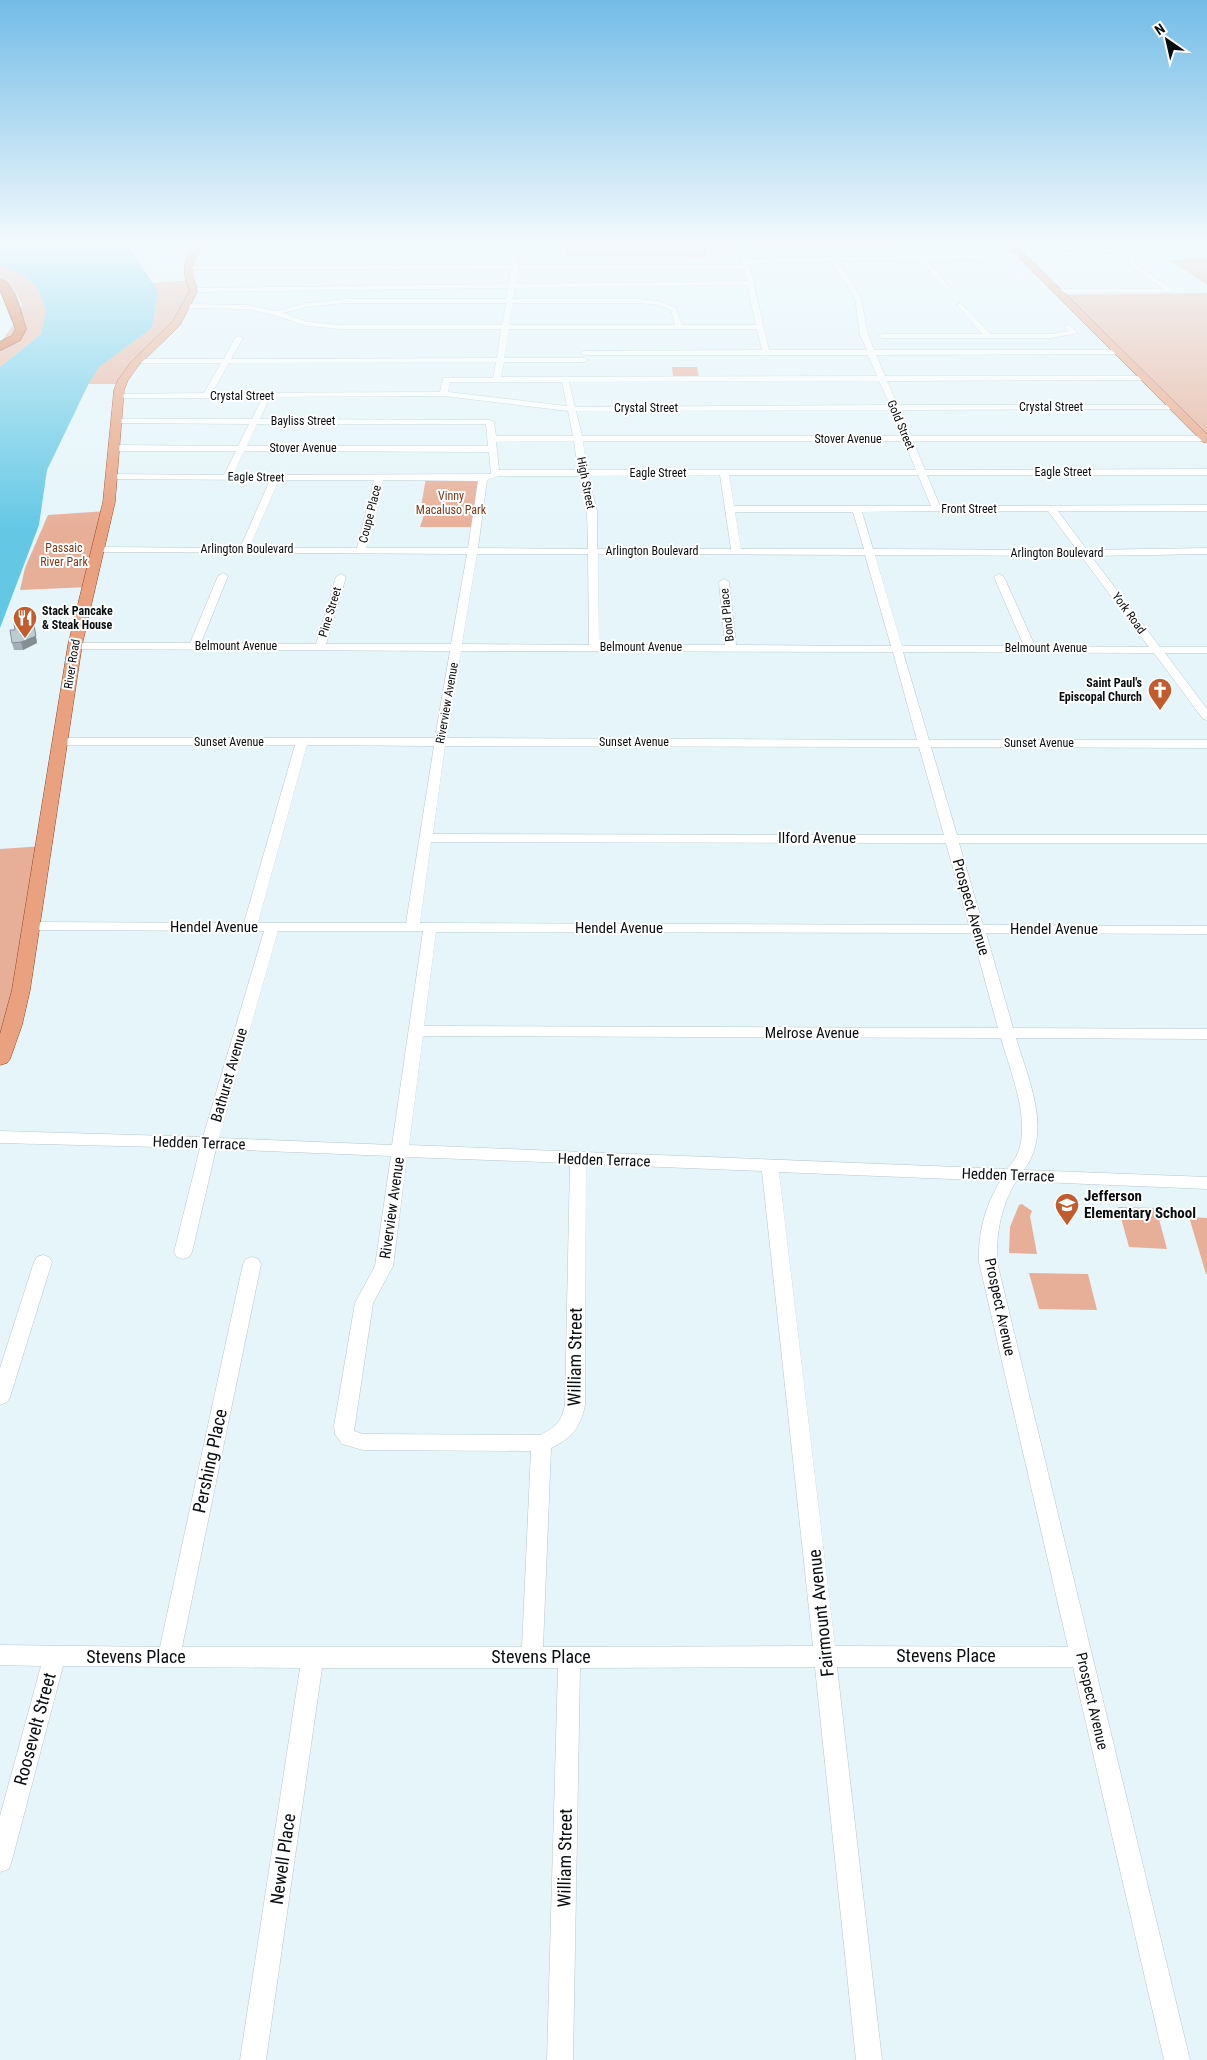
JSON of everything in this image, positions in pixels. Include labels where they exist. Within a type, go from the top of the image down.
[{"type":"highway","points":[[0,347],[16,337]]},
{"type":"main road","name":"River Road","points":[[0,1059],[13,1025],[31,926],[75,646],[109,502],[121,381],[163,337]]},
{"type":"main road","points":[[1103,337],[1206,439]]},
{"type":"street","points":[[497,380],[505,337]]},
{"type":"street","points":[[762,337],[766,353]]},
{"type":"street","name":"Gold Street","points":[[865,337],[937,509]]},
{"type":"street","points":[[207,396],[239,338]]},
{"type":"street","points":[[582,342],[584,380]]},
{"type":"street","points":[[140,361],[502,360],[766,353],[1118,352]]},
{"type":"street","points":[[444,394],[446,380],[1145,378]]},
{"type":"street","name":"High Street","points":[[565,380],[592,511],[594,647]]},
{"type":"street","name":"Crystal Street","points":[[119,396],[444,394],[571,409],[1174,407]]},
{"type":"street","points":[[226,477],[267,396]]},
{"type":"street","name":"Bayliss Street","points":[[116,421],[490,422],[492,439]]},
{"type":"street","points":[[492,439],[495,473]]},
{"type":"street","name":"Stover Avenue","points":[[492,439],[1206,439]]},
{"type":"street","name":"Stover Avenue","points":[[114,448],[493,449]]},
{"type":"street","name":"Eagle Street","points":[[111,477],[483,478],[495,476],[495,473],[1207,472]]},
{"type":"street","points":[[724,473],[736,552]]},
{"type":"street","points":[[244,549],[275,478]]},
{"type":"street","name":"Coupe Place","points":[[361,550],[379,478]]},
{"type":"street","name":"Riverview Avenue","points":[[412,928],[483,478]]},
{"type":"street","name":"Front Street","points":[[730,509],[1052,510],[1207,508]]},
{"type":"street","name":"Prospect Avenue","points":[[857,509],[1008,1033],[1028,1109],[1030,1135],[1025,1156],[1011,1175],[992,1212],[987,1237],[988,1262],[1177,2060]]},
{"type":"street","name":"York Road","points":[[1052,510],[1207,717]]},
{"type":"street","name":"Arlington Boulevard","points":[[97,550],[244,549],[1085,554],[1202,551]]},
{"type":"street","points":[[1202,551],[1207,562]]},
{"type":"street","points":[[194,646],[223,576]]},
{"type":"street","name":"Pine Street","points":[[320,646],[341,577]]},
{"type":"street","points":[[999,577],[1030,648]]},
{"type":"street","name":"Bond Place","points":[[724,582],[731,648]]},
{"type":"street","name":"Belmount Avenue","points":[[75,646],[1207,650]]},
{"type":"street","name":"Sunset Avenue","points":[[60,741],[1207,744]]},
{"type":"street","points":[[250,927],[302,742]]},
{"type":"street","name":"Ilford Avenue","points":[[427,838],[1207,839]]},
{"type":"street","name":"Hendel Avenue","points":[[31,926],[1207,930]]},
{"type":"street","name":"Bathurst Avenue","points":[[183,1252],[210,1143],[272,927]]},
{"type":"street","name":"Riverview Avenue","points":[[430,928],[384,1266],[364,1303],[344,1432],[352,1441],[363,1442],[541,1443]]},
{"type":"street","name":"Melrose Avenue","points":[[416,1031],[1207,1034]]},
{"type":"street","name":"Hedden Terrace","points":[[0,1137],[210,1143],[1207,1183]]},
{"type":"street","name":"William Street","points":[[541,1443],[557,1437],[566,1430],[573,1418],[578,1159]]},
{"type":"street","name":"Fairmount Avenue","points":[[770,1166],[826,1655],[869,2060]]},
{"type":"street","points":[[0,1397],[43,1262]]},
{"type":"street","name":"Pershing Place","points":[[169,1657],[252,1264]]},
{"type":"street","points":[[532,1657],[541,1443]]},
{"type":"street","name":"Stevens Place","points":[[0,1655],[313,1658],[826,1655],[1082,1657]]},
{"type":"street","name":"Roosevelt Street","points":[[0,1860],[55,1656]]},
{"type":"street","name":"William Street","points":[[560,2060],[569,1657]]},
{"type":"street","name":"Newell Place","points":[[252,2060],[313,1658]]},
{"type":"green space","points":[[4,337],[37,337],[0,367],[0,343]]},
{"type":"green space","points":[[139,337],[161,337],[121,384],[88,384],[98,367]]},
{"type":"green space","points":[[1103,337],[1207,337],[1207,440]]},
{"type":"green space","points":[[672,367],[697,367],[699,377],[673,376]]},
{"type":"green space","name":"Vinny Macaluso Park","points":[[426,478],[483,478],[477,527],[420,527],[425,512],[420,512]]},
{"type":"green space","name":"Passaic River Park","points":[[107,511],[88,587],[20,590],[25,568],[48,515]]},
{"type":"green space","points":[[43,846],[0,1059],[0,849]]},
{"type":"green space","points":[[1022,1204],[1032,1211],[1030,1216],[1037,1254],[1009,1253],[1010,1227],[1019,1205]]},
{"type":"green space","points":[[1118,1207],[1156,1208],[1167,1249],[1129,1247]]},
{"type":"green space","points":[[1189,1217],[1207,1218],[1207,1274],[1206,1274]]},
{"type":"green space","points":[[1029,1273],[1088,1274],[1097,1310],[1039,1309]]},
{"type":"water","points":[[37,337],[140,337],[99,367],[89,383],[47,470],[39,525],[0,628],[0,367]]},
{"type":"building","points":[[33,620],[36,636],[21,642],[12,643],[10,630],[15,630],[14,623]]},
{"type":"place","name":"Stack Pancake & Steak House","points":[[25,639]]},
{"type":"place","name":"Saint Paul's Episcopal Church","points":[[1160,711]]},
{"type":"place","name":"Jefferson Elementary School","points":[[1067,1226]]}]
